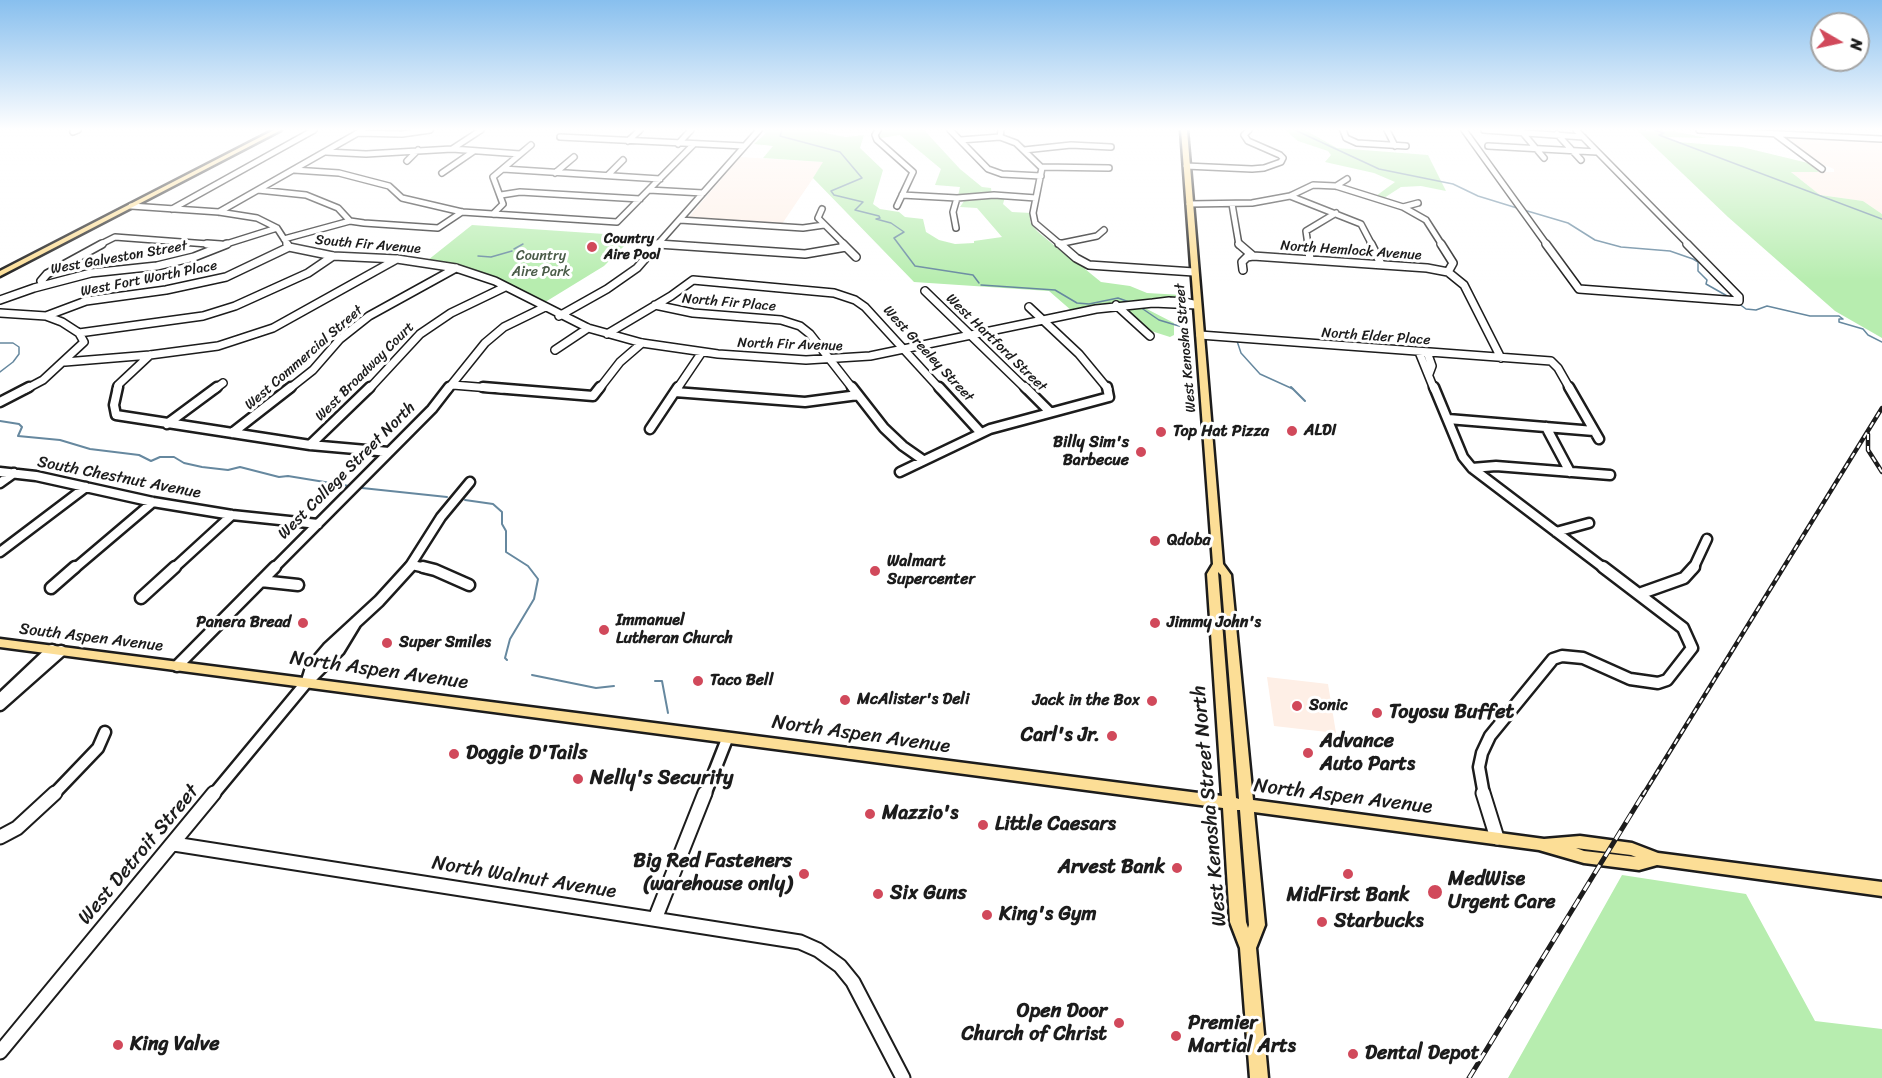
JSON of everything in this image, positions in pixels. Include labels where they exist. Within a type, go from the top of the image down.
[{"type":"main road","points":[[0,274],[181,180]]},
{"type":"main road","name":"West Kenosha Street","points":[[1187,180],[1218,564],[1226,575],[1233,660]]},
{"type":"main road","name":"West Kenosha Street","points":[[1218,564],[1212,574],[1218,658]]},
{"type":"main road","name":"South Aspen Avenue","points":[[0,643],[177,666]]},
{"type":"main road","points":[[1218,658],[1233,660]]},
{"type":"main road","name":"West Kenosha Street North","points":[[1218,658],[1238,922],[1248,948],[1259,1078]]},
{"type":"main road","name":"West Kenosha Street North","points":[[1233,660],[1257,925],[1248,948]]},
{"type":"main road","name":"North Aspen Avenue","points":[[177,666],[1497,838],[1539,844],[1584,857],[1621,862],[1639,864],[1657,859],[1882,889]]},
{"type":"street","points":[[171,209],[223,180]]},
{"type":"street","points":[[219,212],[275,180]]},
{"type":"street","points":[[367,180],[389,186],[402,198],[462,212],[617,222],[658,180]]},
{"type":"street","points":[[493,214],[503,204],[494,180]]},
{"type":"street","points":[[559,315],[623,279],[643,262],[714,180]]},
{"type":"street","points":[[897,206],[909,180]]},
{"type":"street","points":[[1040,180],[1033,216],[1035,223],[1081,261],[1089,265],[1194,273]]},
{"type":"street","points":[[1336,186],[1345,180]]},
{"type":"street","points":[[1500,180],[1579,289],[1739,301],[1738,297],[1625,180]]},
{"type":"street","points":[[1189,202],[1252,203],[1290,196],[1313,185],[1324,185],[1336,186],[1402,207],[1426,220],[1453,263],[1448,272],[1464,285],[1501,358]]},
{"type":"street","points":[[258,190],[306,195],[338,208],[350,221]]},
{"type":"street","points":[[649,190],[703,193]]},
{"type":"street","points":[[501,195],[520,192],[639,199]]},
{"type":"street","points":[[902,195],[957,198],[994,195],[1036,198]]},
{"type":"street","points":[[1239,195],[1252,203]]},
{"type":"street","points":[[1290,196],[1361,224],[1381,264]]},
{"type":"street","points":[[956,228],[953,212],[957,198]]},
{"type":"street","points":[[1402,207],[1418,203]]},
{"type":"street","points":[[1232,204],[1239,246],[1253,256]]},
{"type":"street","points":[[131,206],[219,212],[257,218],[277,228],[289,247]]},
{"type":"street","points":[[822,209],[818,216],[824,225],[856,257]]},
{"type":"street","points":[[284,238],[320,231],[350,221],[438,228],[462,212]]},
{"type":"street","points":[[1310,259],[1306,231],[1336,213]]},
{"type":"street","points":[[680,220],[804,228],[824,225]]},
{"type":"street","name":"West Galveston Street","points":[[0,300],[44,285],[91,273],[157,266],[194,257],[277,228]]},
{"type":"street","points":[[1058,244],[1097,236],[1104,230]]},
{"type":"street","points":[[44,285],[41,281],[47,274],[115,237],[224,245]]},
{"type":"street","points":[[658,244],[805,254],[846,247]]},
{"type":"street","name":"South Fir Avenue","points":[[289,247],[333,256],[397,259],[456,268],[505,287]]},
{"type":"street","name":"West Fort Worth Place","points":[[45,316],[86,301],[166,290],[226,277],[289,247]]},
{"type":"street","points":[[79,333],[203,316],[235,306],[308,273],[333,256]]},
{"type":"street","points":[[1243,270],[1242,262],[1247,257],[1253,256]]},
{"type":"street","name":"North Hemlock Avenue","points":[[1253,256],[1381,264],[1448,272]]},
{"type":"street","points":[[65,362],[150,355],[218,346],[273,328],[397,259]]},
{"type":"street","name":"West Commercial Street","points":[[232,434],[313,370],[340,339],[369,316],[456,268]]},
{"type":"street","name":"West Greeley Street","points":[[655,306],[693,280],[816,290],[851,298],[865,307],[981,433]]},
{"type":"street","name":"North Fir Avenue","points":[[505,287],[543,308],[588,328],[642,343],[702,352],[792,360],[831,360],[904,350],[1116,305],[1169,302],[1197,305]]},
{"type":"street","name":"West Broadway Court","points":[[310,445],[367,391],[420,334],[452,313],[505,287]]},
{"type":"street","name":"West Hartford Street","points":[[925,291],[1050,412]]},
{"type":"street","points":[[1116,305],[1150,336]]},
{"type":"street","points":[[607,334],[655,306]]},
{"type":"street","name":"North Fir Place","points":[[655,306],[693,313],[781,320],[808,331],[831,360]]},
{"type":"street","points":[[900,472],[981,433],[1050,412],[1100,401],[1110,396],[1109,390],[1087,362],[1029,307]]},
{"type":"street","name":"West College Street North","points":[[177,666],[453,385],[490,338],[510,323],[543,308]]},
{"type":"street","points":[[0,313],[45,316],[62,322],[79,333],[84,342],[43,380],[0,402]]},
{"type":"street","points":[[555,350],[588,328]]},
{"type":"street","name":"North Elder Place","points":[[1200,335],[1551,361],[1558,368],[1597,435],[1546,427]]},
{"type":"street","points":[[453,385],[593,396],[620,362],[642,343]]},
{"type":"street","points":[[650,429],[702,352]]},
{"type":"street","points":[[1423,352],[1432,366],[1430,374],[1463,457],[1472,468],[1683,628],[1692,648],[1667,680],[1658,682],[1630,679],[1583,658],[1562,656],[1553,659],[1490,736],[1482,753],[1479,767],[1483,792],[1497,838]]},
{"type":"street","points":[[150,355],[118,385],[114,405],[116,415],[310,445],[389,452]]},
{"type":"street","points":[[831,360],[894,438],[923,460]]},
{"type":"street","points":[[167,424],[223,383]]},
{"type":"street","points":[[675,392],[805,402],[858,395]]},
{"type":"street","points":[[1448,419],[1546,427],[1570,472]]},
{"type":"street","points":[[1472,468],[1496,466],[1610,475]]},
{"type":"street","name":"South Chestnut Avenue","points":[[0,471],[36,476],[153,502],[232,515],[318,524]]},
{"type":"street","points":[[0,483],[14,474]]},
{"type":"street","name":"West Detroit Street","points":[[0,1052],[306,683],[339,650],[356,622],[412,565],[441,517],[470,482]]},
{"type":"street","points":[[0,552],[86,488]]},
{"type":"street","points":[[51,588],[153,502]]},
{"type":"street","points":[[141,598],[232,515]]},
{"type":"street","points":[[1556,532],[1589,523]]},
{"type":"street","points":[[1639,594],[1684,578],[1693,570],[1707,539]]},
{"type":"street","points":[[412,565],[435,570],[469,585]]},
{"type":"street","points":[[261,581],[298,585]]},
{"type":"street","points":[[0,699],[57,650]]},
{"type":"street","points":[[0,705],[57,650]]},
{"type":"street","points":[[0,837],[17,828],[44,805],[98,748],[105,732]]},
{"type":"street","points":[[655,919],[727,739]]},
{"type":"street","name":"North Walnut Avenue","points":[[174,844],[789,939],[818,950],[840,966],[853,982],[903,1078]]},
{"type":"shaded area","points":[[720,180],[812,180],[782,224],[688,218]]},
{"type":"shaded area","points":[[1802,180],[1882,180],[1882,214],[1863,201],[1820,195]]},
{"type":"shaded area","points":[[1267,677],[1328,684],[1336,733],[1274,726]]},
{"type":"green space","points":[[815,180],[880,180],[873,204],[880,209],[899,212],[905,217],[923,219],[926,232],[939,240],[955,244],[974,243],[974,241],[1002,237],[977,208],[960,207],[964,201],[958,196],[960,187],[935,185],[937,180],[974,180],[982,187],[991,188],[992,196],[1005,197],[1003,204],[1012,212],[1031,213],[1030,222],[1037,231],[1068,257],[1086,267],[1085,269],[1101,282],[1130,286],[1147,293],[1182,295],[1182,301],[1135,300],[1072,311],[1049,291],[914,282]]},
{"type":"green space","points":[[1391,180],[1441,180],[1446,191],[1421,186],[1401,187],[1384,198],[1376,196],[1395,182]]},
{"type":"green space","points":[[1690,180],[1801,180],[1820,195],[1863,201],[1882,214],[1882,338],[1835,311]]},
{"type":"green space","name":"Country Aire Park","points":[[472,225],[634,236],[604,266],[542,304],[489,276],[428,260]]},
{"type":"green space","points":[[1141,306],[1174,323],[1174,335],[1170,337],[1148,330],[1125,309]]},
{"type":"green space","points":[[1622,875],[1746,894],[1815,1021],[1882,1029],[1882,1078],[1508,1078]]},
{"type":"waterway","points":[[856,180],[831,191],[834,195],[863,202],[855,210],[879,216],[880,218],[876,219],[891,223],[904,232],[894,238],[915,266],[973,275],[979,283]]},
{"type":"waterway","points":[[1435,180],[1453,184],[1478,196],[1517,208]]},
{"type":"waterway","points":[[1779,180],[1882,219]]},
{"type":"waterway","points":[[1524,210],[1568,223],[1595,240],[1621,247],[1670,251],[1693,259],[1698,262],[1698,271],[1707,280],[1706,284],[1729,297]]},
{"type":"waterway","points":[[514,249],[523,244]]},
{"type":"waterway","points":[[478,256],[491,257],[512,251]]},
{"type":"waterway","points":[[981,285],[1055,290],[1077,303],[1089,304],[1118,298],[1132,303]]},
{"type":"waterway","points":[[1738,303],[1746,309],[1756,310],[1767,306],[1810,316],[1839,316],[1843,319],[1839,319],[1839,322],[1863,329],[1868,335],[1882,342]]},
{"type":"waterway","points":[[1140,307],[1159,320],[1189,329]]},
{"type":"waterway","points":[[1237,341],[1241,353],[1260,374],[1293,389]]},
{"type":"waterway","points":[[0,343],[13,343],[19,347],[19,354],[13,362],[0,372]]},
{"type":"waterway","points":[[1293,389],[1305,401]]},
{"type":"waterway","points":[[0,421],[19,424],[22,427],[18,436],[60,440],[90,449],[139,455],[151,461],[160,457],[174,457],[184,463],[202,467],[228,470],[240,467],[279,477],[288,476],[349,486]]},
{"type":"waterway","points":[[362,488],[447,497]]},
{"type":"waterway","points":[[465,500],[493,504],[502,512],[502,524],[506,531],[506,552],[528,566],[538,579],[534,599],[510,639],[505,658],[507,660]]},
{"type":"waterway","points":[[532,675],[596,688],[614,686]]},
{"type":"waterway","points":[[655,681],[662,681],[668,713]]},
{"type":"railway","points":[[1643,795],[1882,408]]},
{"type":"railway","points":[[1868,434],[1868,450],[1882,472]]},
{"type":"railway","points":[[1469,1078],[1644,793]]},
{"type":"place","name":"Country Aire Pool","points":[[592,247]]},
{"type":"place","name":"ALDI","points":[[1292,431]]},
{"type":"place","name":"Top Hat Pizza","points":[[1161,432]]},
{"type":"place","name":"Billy Sim's Barbecue","points":[[1141,452]]},
{"type":"place","name":"Qdoba","points":[[1155,541]]},
{"type":"place","name":"Walmart Supercenter","points":[[875,571]]},
{"type":"place","name":"Panera Bread","points":[[303,623]]},
{"type":"place","name":"Jimmy John's","points":[[1155,623]]},
{"type":"place","name":"Immanuel Lutheran Church","points":[[604,630]]},
{"type":"place","name":"Super Smiles","points":[[387,643]]},
{"type":"place","name":"Taco Bell","points":[[698,681]]},
{"type":"place","name":"McAlister's Deli","points":[[845,700]]},
{"type":"place","name":"Jack in the Box","points":[[1152,701]]},
{"type":"place","name":"Sonic","points":[[1297,706]]},
{"type":"place","name":"Toyosu Buffet","points":[[1377,713]]},
{"type":"place","name":"Carl's Jr.","points":[[1112,736]]},
{"type":"place","name":"Advance Auto Parts","points":[[1308,753]]},
{"type":"place","name":"Doggie D'Tails","points":[[454,754]]},
{"type":"place","name":"Nelly's Security","points":[[578,779]]},
{"type":"place","name":"Mazzio's","points":[[870,814]]},
{"type":"place","name":"Little Caesars","points":[[983,825]]},
{"type":"place","name":"Arvest Bank","points":[[1177,868]]},
{"type":"place","name":"Big Red Fasteners (warehouse only)","points":[[804,874]]},
{"type":"place","name":"MidFirst Bank","points":[[1348,874]]},
{"type":"place","name":"MedWise Urgent Care","points":[[1435,892]]},
{"type":"place","name":"Six Guns","points":[[878,894]]},
{"type":"place","name":"King's Gym","points":[[987,915]]},
{"type":"place","name":"Starbucks","points":[[1322,922]]},
{"type":"place","name":"Open Door Church of Christ","points":[[1119,1023]]},
{"type":"place","name":"Premier Martial Arts","points":[[1176,1036]]},
{"type":"place","name":"King Valve","points":[[118,1045]]},
{"type":"place","name":"Dental Depot","points":[[1353,1054]]}]
